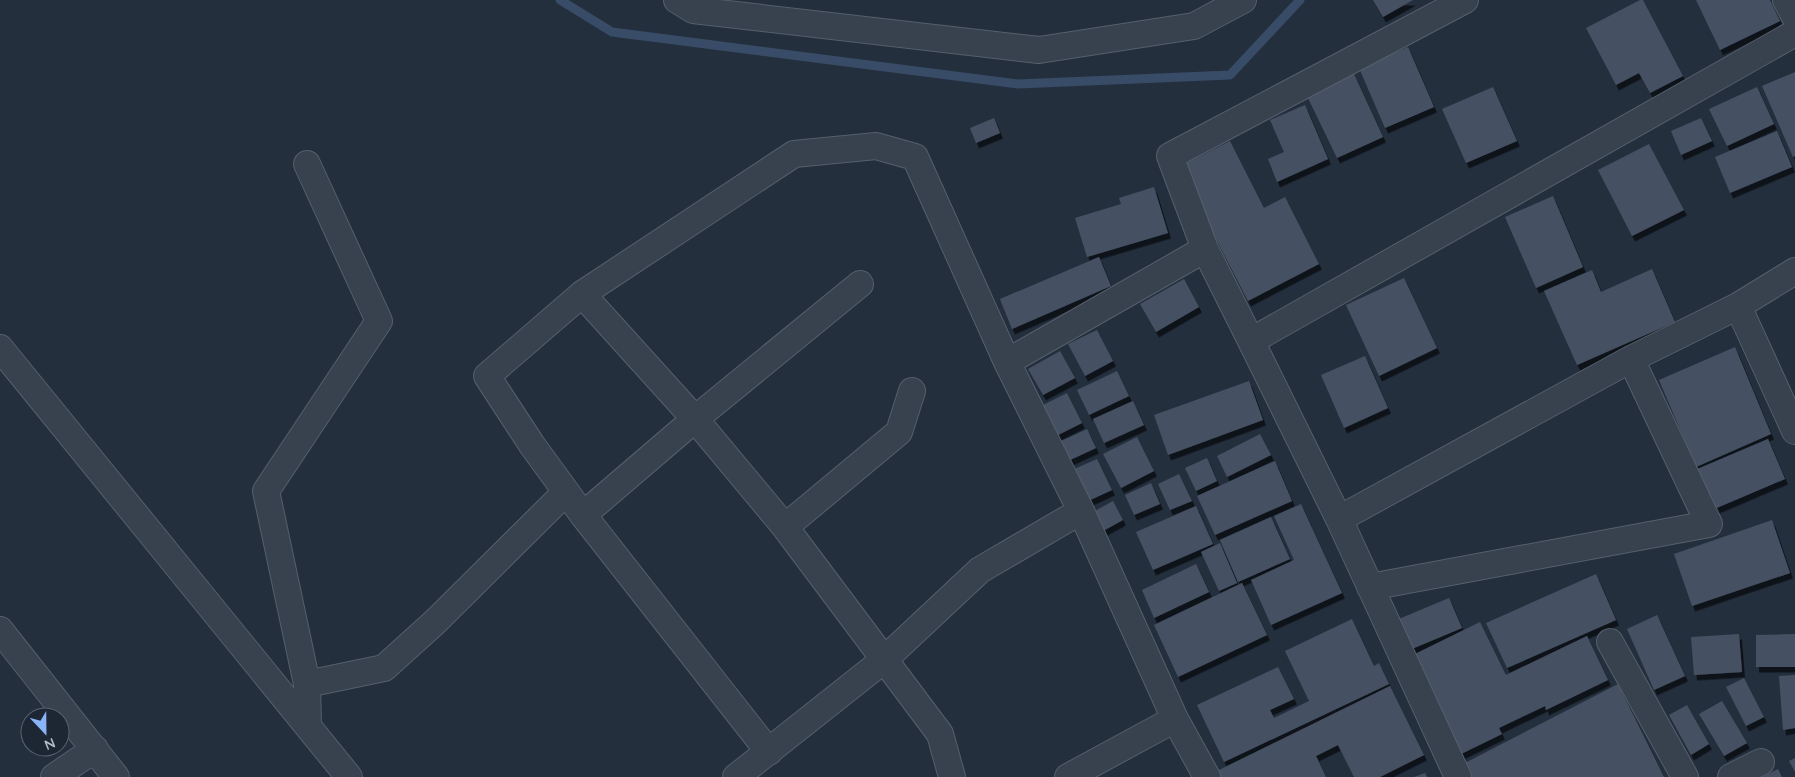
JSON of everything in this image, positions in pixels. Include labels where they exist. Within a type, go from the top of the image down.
[{"type":"street","points":[[677,0],[693,10],[1039,50],[1194,26],[1243,0]]},
{"type":"street","points":[[1458,777],[1339,519],[1205,249],[1170,156],[1464,0]]},
{"type":"street","points":[[1786,0],[1795,17]]},
{"type":"street","points":[[1251,341],[1795,33]]},
{"type":"street","points":[[769,752],[583,515],[487,376],[582,294],[794,154],[876,146],[915,158],[1007,362],[1081,511],[1175,719],[1207,777]]},
{"type":"street","points":[[307,164],[379,322],[266,491],[307,684],[308,726]]},
{"type":"street","points":[[1007,362],[1205,249]]},
{"type":"street","points":[[1339,519],[1631,359],[1738,306],[1795,271]]},
{"type":"street","points":[[583,515],[695,419],[860,284]]},
{"type":"street","points":[[582,294],[695,419],[786,527],[940,734],[952,777]]},
{"type":"street","points":[[1738,306],[1795,431]]},
{"type":"street","points":[[0,348],[349,777]]},
{"type":"street","points":[[1370,587],[1709,524],[1631,359]]},
{"type":"street","points":[[786,527],[898,432],[912,391]]},
{"type":"street","points":[[307,684],[384,668],[435,622],[566,492]]},
{"type":"street","points":[[736,777],[885,659],[980,570],[1081,511]]},
{"type":"street","points":[[0,630],[116,777]]},
{"type":"street","points":[[1610,642],[1685,777]]},
{"type":"street","points":[[1068,777],[1175,719]]},
{"type":"street","points":[[54,777],[94,749]]},
{"type":"street","points":[[1731,777],[1760,762]]},
{"type":"building","points":[[1373,0],[1413,0],[1383,17]]},
{"type":"building","points":[[1643,0],[1683,76],[1650,93],[1639,73],[1616,85],[1586,28]]},
{"type":"building","points":[[1696,0],[1770,0],[1780,21],[1720,50]]},
{"type":"building","points":[[1408,47],[1434,107],[1385,128],[1359,68]]},
{"type":"building","points":[[1795,72],[1795,156],[1793,157],[1762,86]]},
{"type":"building","points":[[1354,74],[1383,137],[1337,158],[1307,96]]},
{"type":"building","points":[[1493,87],[1517,141],[1466,163],[1442,109]]},
{"type":"building","points":[[1757,87],[1774,124],[1727,146],[1709,109]]},
{"type":"building","points":[[1305,105],[1328,159],[1277,182],[1268,159],[1284,152],[1270,120]]},
{"type":"building","points":[[994,118],[1000,133],[976,143],[970,128]]},
{"type":"building","points":[[1701,118],[1712,141],[1681,155],[1671,131]]},
{"type":"building","points":[[1777,131],[1792,167],[1730,193],[1715,157]]},
{"type":"building","points":[[1230,141],[1264,208],[1285,197],[1319,264],[1248,301],[1179,167]]},
{"type":"building","points":[[1649,144],[1684,210],[1632,236],[1598,170]]},
{"type":"building","points":[[1154,187],[1168,233],[1087,257],[1075,218],[1121,204],[1119,198]]},
{"type":"building","points":[[1553,196],[1583,267],[1536,288],[1505,217]]},
{"type":"building","points":[[1099,257],[1111,286],[1012,329],[1000,299]]},
{"type":"building","points":[[1652,269],[1675,322],[1577,365],[1544,291],[1592,270],[1601,292]]},
{"type":"building","points":[[1404,278],[1437,348],[1379,376],[1346,305]]},
{"type":"building","points":[[1184,279],[1199,307],[1156,332],[1140,304]]},
{"type":"building","points":[[1097,330],[1113,361],[1085,376],[1068,344]]},
{"type":"building","points":[[1735,347],[1771,434],[1696,467],[1659,380]]},
{"type":"building","points":[[1060,351],[1075,378],[1043,395],[1028,369]]},
{"type":"building","points":[[1365,356],[1388,408],[1344,428],[1321,375]]},
{"type":"building","points":[[1117,371],[1129,396],[1089,415],[1077,390]]},
{"type":"building","points":[[1249,381],[1263,420],[1168,455],[1154,415]]},
{"type":"building","points":[[1067,393],[1082,423],[1056,436],[1041,406]]},
{"type":"building","points":[[1133,401],[1144,425],[1104,443],[1093,419]]},
{"type":"building","points":[[1087,429],[1096,448],[1068,461],[1059,442]]},
{"type":"building","points":[[1260,434],[1271,455],[1227,477],[1217,456]]},
{"type":"building","points":[[1137,437],[1154,471],[1121,488],[1103,454]]},
{"type":"building","points":[[1768,439],[1785,479],[1712,510],[1695,470]]},
{"type":"building","points":[[1207,458],[1217,481],[1196,491],[1185,468]]},
{"type":"building","points":[[1097,459],[1112,490],[1086,502],[1072,470]]},
{"type":"building","points":[[1275,461],[1292,501],[1215,535],[1197,496]]},
{"type":"building","points":[[1179,474],[1192,501],[1170,510],[1158,484]]},
{"type":"building","points":[[1151,483],[1160,504],[1134,515],[1125,495]]},
{"type":"building","points":[[1113,501],[1123,520],[1103,531],[1093,512]]},
{"type":"building","points":[[1301,504],[1342,593],[1271,625],[1251,580],[1294,560],[1274,516]]},
{"type":"building","points":[[1196,506],[1213,544],[1153,570],[1136,532]]},
{"type":"building","points":[[1271,517],[1290,559],[1238,582],[1220,540]]},
{"type":"building","points":[[1772,520],[1790,573],[1692,606],[1674,554]]},
{"type":"building","points":[[1220,543],[1237,583],[1219,591],[1201,552]]},
{"type":"building","points":[[1196,564],[1209,592],[1154,618],[1142,590]]},
{"type":"building","points":[[1596,574],[1616,620],[1507,668],[1486,623]]},
{"type":"building","points":[[1242,583],[1267,635],[1178,677],[1154,625]]},
{"type":"building","points":[[1449,598],[1462,628],[1407,651],[1394,621]]},
{"type":"building","points":[[1657,615],[1685,676],[1654,690],[1627,629]]},
{"type":"building","points":[[1352,619],[1374,666],[1379,663],[1389,684],[1224,762],[1197,705],[1278,667],[1294,699],[1270,710],[1274,718],[1309,701],[1285,651]]},
{"type":"building","points":[[1480,622],[1506,675],[1587,636],[1608,680],[1546,710],[1545,706],[1499,728],[1502,734],[1457,756],[1409,657]]},
{"type":"building","points":[[1739,634],[1742,672],[1694,675],[1691,637]]},
{"type":"building","points":[[1795,634],[1795,667],[1756,667],[1756,635]]},
{"type":"building","points":[[1795,675],[1795,728],[1783,730],[1779,676]]},
{"type":"building","points":[[1744,678],[1764,717],[1746,726],[1726,687]]},
{"type":"building","points":[[1618,684],[1664,777],[1470,777],[1463,764]]},
{"type":"building","points":[[1390,686],[1424,755],[1380,777],[1354,777],[1338,745],[1316,756],[1326,777],[1220,777],[1217,771]]},
{"type":"building","points":[[1722,701],[1747,743],[1724,756],[1699,714]]},
{"type":"building","points":[[1687,705],[1709,744],[1691,755],[1669,715]]},
{"type":"building","points":[[1795,758],[1795,772],[1789,761]]},
{"type":"building","points":[[1778,769],[1782,777],[1762,777]]},
{"type":"building","points":[[1425,773],[1427,777],[1414,777]]},
{"type":"waterway","points":[[560,0],[612,32],[1018,84],[1230,75],[1300,0]]}]
